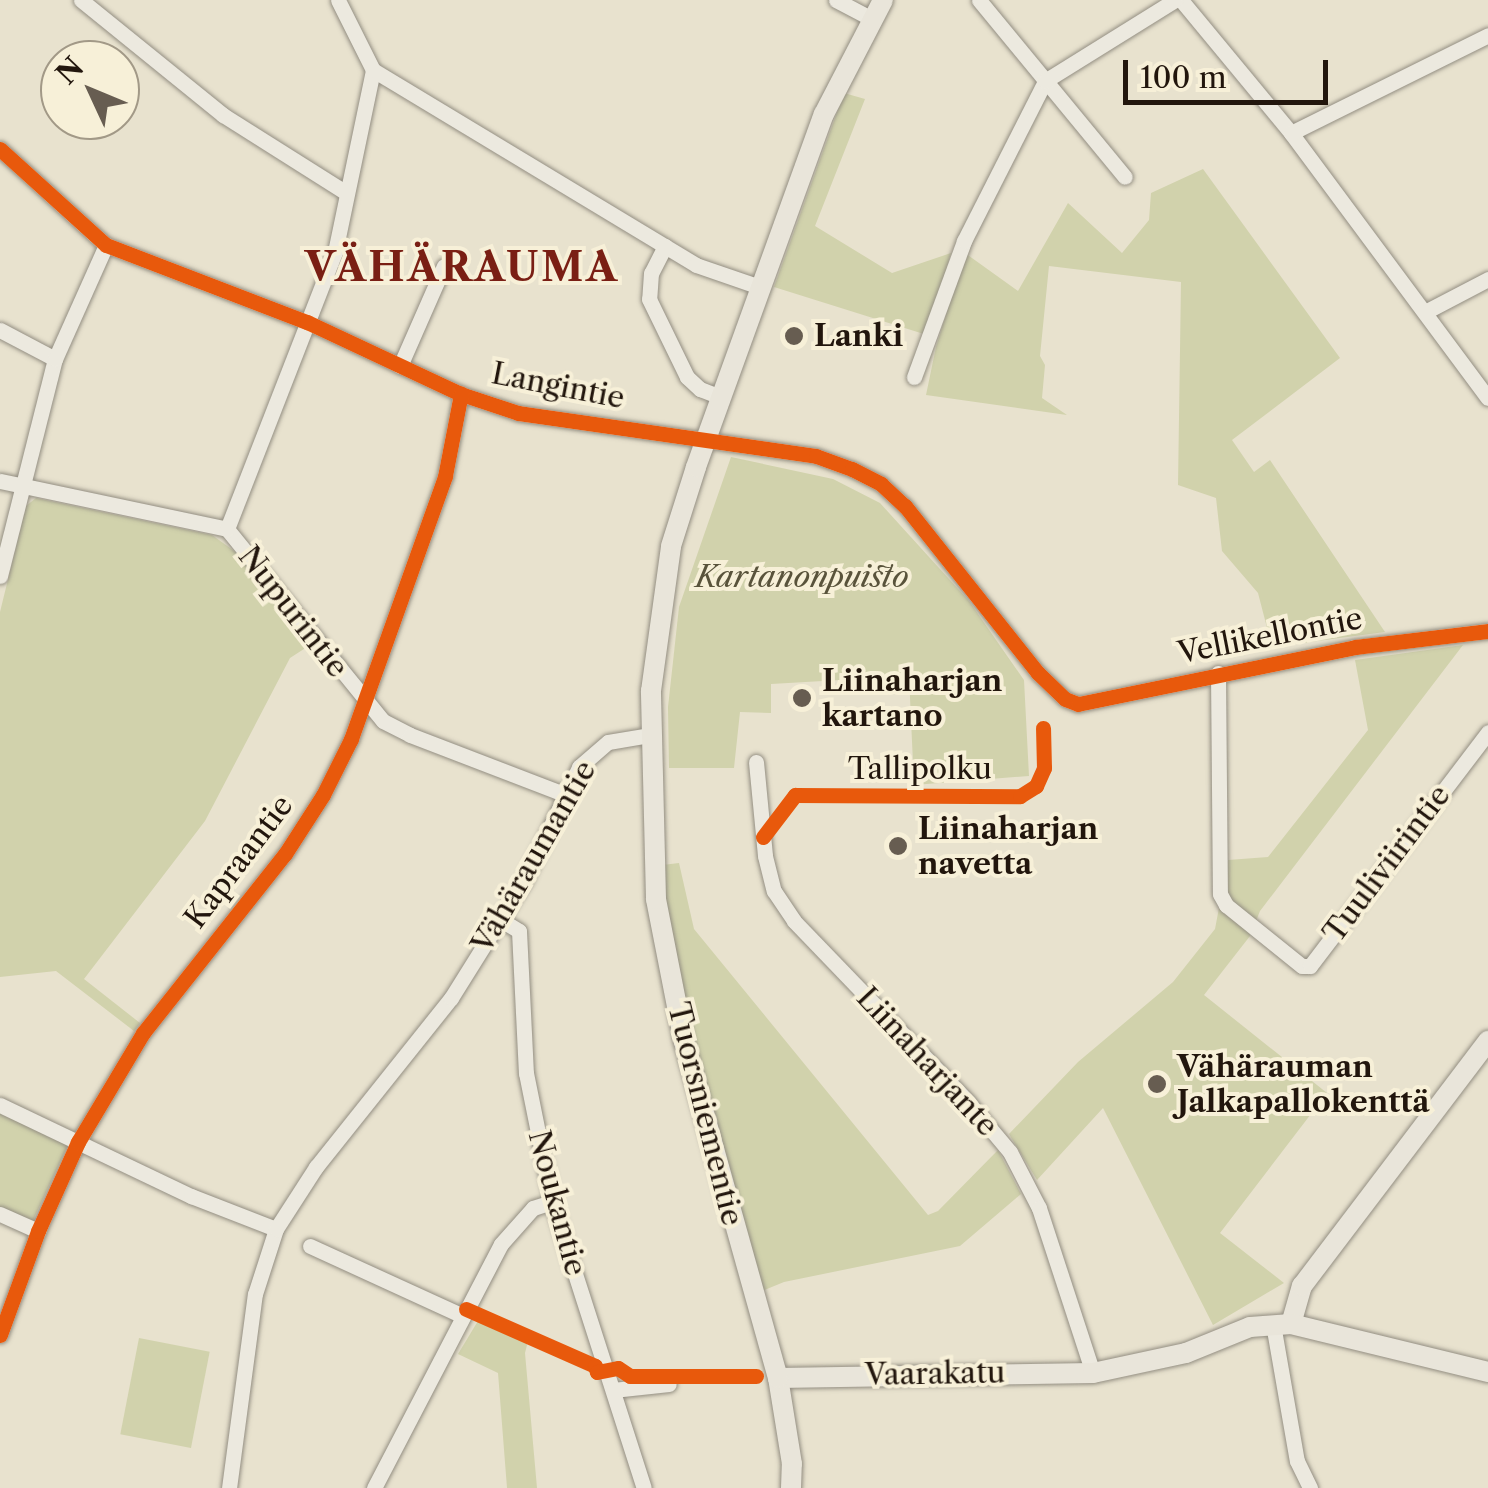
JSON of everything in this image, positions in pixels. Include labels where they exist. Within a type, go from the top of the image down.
[{"type":"main road","points":[[650,735],[651,691],[671,546],[824,114],[883,0]]},
{"type":"main road","name":"Tuorsniementie","points":[[650,735],[656,899],[666,953],[684,1042],[778,1378],[792,1464],[790,1488]]},
{"type":"main road","points":[[1488,1041],[1302,1286],[1282,1324],[1488,1372]]},
{"type":"main road","name":"Vaarakatu","points":[[778,1378],[1092,1373],[1152,1362],[1250,1328],[1282,1324]]},
{"type":"street","points":[[81,0],[222,115],[345,192]]},
{"type":"street","points":[[338,0],[373,70],[696,265],[760,288]]},
{"type":"street","points":[[836,0],[872,19]]},
{"type":"street","points":[[979,0],[1125,177]]},
{"type":"street","points":[[914,377],[964,240],[1045,81],[1178,0],[1291,133],[1488,398]]},
{"type":"street","points":[[1291,133],[1488,35]]},
{"type":"street","points":[[227,529],[335,252],[373,70]]},
{"type":"street","name":"Langintie","points":[[0,149],[106,245],[307,322],[460,394],[518,413],[816,456],[881,484],[924,528],[1038,674],[1065,699]]},
{"type":"street","points":[[0,576],[55,359],[106,245]]},
{"type":"street","points":[[665,246],[651,273],[649,299],[687,377],[700,389],[721,397]]},
{"type":"street","points":[[400,366],[444,266]]},
{"type":"street","points":[[1425,312],[1488,278]]},
{"type":"street","points":[[0,330],[55,359]]},
{"type":"street","name":"Kapraantie","points":[[0,1336],[38,1231],[78,1142],[143,1033],[284,854],[323,795],[351,738],[445,476],[460,394]]},
{"type":"street","name":"Nupurintie","points":[[0,481],[227,529],[362,700],[383,721],[566,794]]},
{"type":"street","name":"Vellikellontie","points":[[1065,699],[1078,704],[1355,646],[1488,631]]},
{"type":"street","name":"Tuuliviirintie","points":[[1218,673],[1220,894],[1226,905],[1302,966],[1310,966],[1488,732]]},
{"type":"street","name":"Vähäraumantie","points":[[228,1488],[254,1294],[276,1228],[316,1167],[418,1042],[501,920],[590,754],[608,742],[650,735]]},
{"type":"street","name":"Liinaharjante","points":[[756,762],[765,856],[774,890],[794,921],[968,1102],[1010,1152],[1040,1208],[1092,1373]]},
{"type":"street","name":"Noukantie","points":[[501,920],[518,931],[526,1073],[552,1202],[644,1488]]},
{"type":"street","points":[[0,1105],[191,1196],[276,1228]]},
{"type":"street","points":[[374,1488],[514,1224],[533,1208],[552,1202]]},
{"type":"street","points":[[0,1214],[38,1231]]},
{"type":"street","points":[[310,1246],[462,1316]]},
{"type":"street","points":[[1282,1324],[1298,1461],[1310,1488]]},
{"type":"street","points":[[612,1390],[668,1384]]},
{"type":"green space","points":[[844,93],[865,99],[815,226],[892,273],[951,253],[927,335],[774,287]]},
{"type":"green space","points":[[1203,169],[1340,358],[1232,440],[1254,472],[1270,460],[1385,632],[1272,647],[1258,593],[1222,551],[1216,498],[1178,485],[1181,282],[1049,266],[1040,356],[1045,365],[1042,398],[1067,415],[926,395],[936,347],[965,253],[1018,291],[1068,203],[1122,253],[1149,220],[1151,193]]},
{"type":"green space","name":"Kartanonpuisto","points":[[731,457],[833,479],[880,503],[969,601],[1024,680],[1029,776],[914,785],[909,676],[771,684],[771,713],[740,712],[734,768],[669,768],[668,707],[679,607]]},
{"type":"green space","points":[[36,498],[212,535],[241,556],[307,647],[290,658],[205,821],[84,979],[140,1023],[134,1031],[56,971],[0,977],[0,612],[26,506]]},
{"type":"green space","points":[[1463,645],[1260,911],[1250,936],[1204,995],[1327,1093],[1220,1233],[1284,1283],[1213,1325],[1103,1108],[1037,1180],[1009,1134],[1078,1062],[1173,982],[1215,929],[1228,860],[1268,857],[1368,730],[1355,660]]},
{"type":"green space","points":[[679,863],[694,929],[928,1215],[938,1211],[998,1150],[1021,1194],[960,1246],[784,1282],[752,1295],[656,899],[654,866]]},
{"type":"green space","points":[[0,1107],[71,1138],[30,1227],[0,1214]]},
{"type":"green space","points":[[481,1316],[529,1337],[525,1353],[537,1488],[507,1488],[498,1373],[458,1354]]},
{"type":"green space","points":[[139,1338],[210,1352],[191,1448],[120,1434]]},
{"type":"cycle path","points":[[0,149],[106,245],[307,322],[461,394],[518,413],[816,456],[852,469],[881,484],[905,506],[1038,673],[1065,699],[1078,704],[1355,647],[1488,631]]},
{"type":"cycle path","points":[[0,1335],[38,1231],[78,1142],[143,1033],[285,854],[323,795],[351,739],[445,476],[461,394]]},
{"type":"cycle path","name":"Tallipolku","points":[[763,837],[795,795],[1020,796],[1036,786],[1044,768],[1043,728]]},
{"type":"cycle path","points":[[466,1309],[595,1366],[597,1372],[618,1368],[630,1376],[756,1376]]},
{"type":"place","name":"Lanki","points":[[794,336]]},
{"type":"place","name":"Liinaharjan kartano","points":[[802,698]]},
{"type":"place","name":"Liinaharjan navetta","points":[[898,846]]},
{"type":"place","name":"Vähärauman Jalkapallokenttä","points":[[1157,1084]]},
{"type":"district","name":"VÄHÄRAUMA","points":[[462,267]]}]
